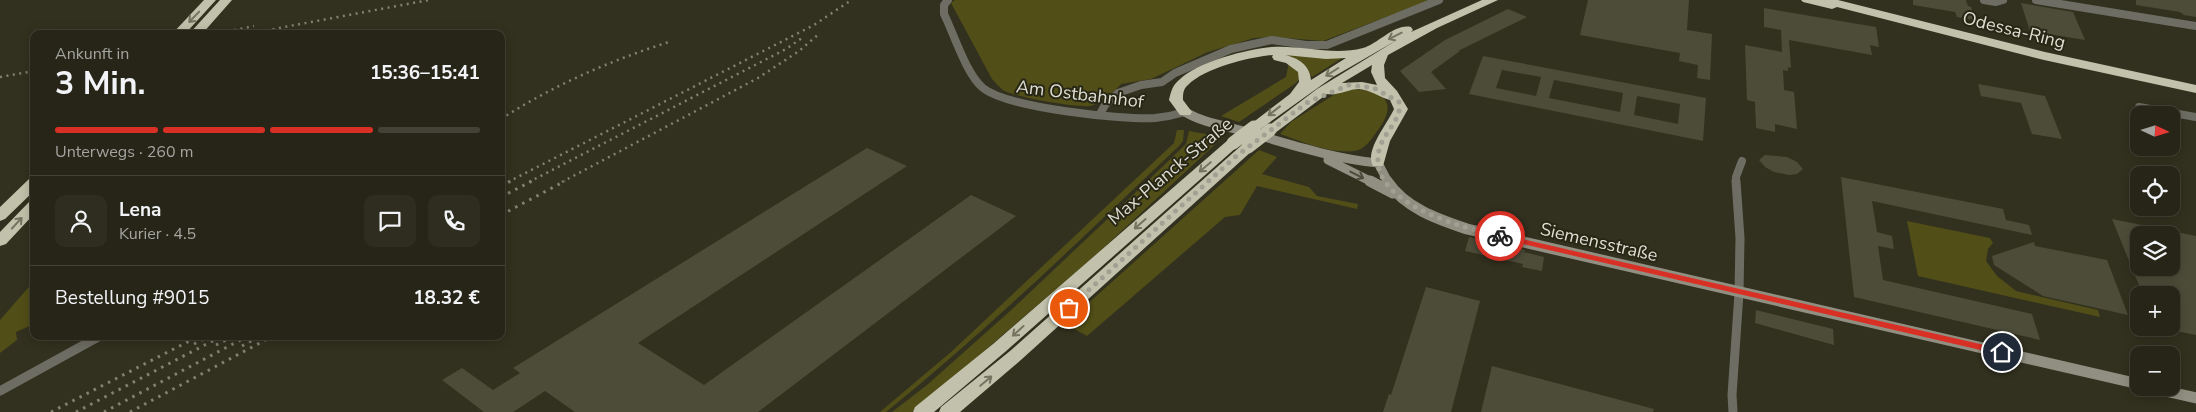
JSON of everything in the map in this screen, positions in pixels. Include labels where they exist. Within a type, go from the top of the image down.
[{"type":"highway","points":[[182,30],[210,0]]},
{"type":"highway","points":[[199,30],[226,0]]},
{"type":"highway","name":"Max-Planck-Straße","points":[[948,412],[1016,355],[1240,145],[1254,127],[1294,96],[1472,0]]},
{"type":"highway","name":"Max-Planck-Straße","points":[[922,412],[1240,145],[1270,130],[1376,52],[1492,0]]},
{"type":"highway","points":[[1807,0],[1905,22]]},
{"type":"highway","name":"Odessa-Ring","points":[[1824,0],[1905,22],[2054,58],[2196,89]]},
{"type":"highway","name":"Odessa-Ring","points":[[1843,0],[2043,48],[2196,81]]},
{"type":"highway","points":[[1185,112],[1176,100],[1178,89],[1184,81],[1198,73],[1246,56],[1271,51],[1336,56],[1376,52],[1376,75],[1399,102],[1401,109],[1384,137],[1378,155],[1378,163]]},
{"type":"highway","points":[[1246,56],[1280,57],[1299,66],[1304,71],[1305,82],[1294,96]]},
{"type":"highway","points":[[1308,102],[1349,85],[1374,88],[1399,102]]},
{"type":"highway","points":[[0,216],[30,186]]},
{"type":"highway","points":[[0,241],[30,210]]},
{"type":"street","name":"Am Ostbahnhof","points":[[948,0],[944,6],[944,14],[976,78],[986,90],[1003,99],[1019,103],[1100,114],[1147,118],[1185,112]]},
{"type":"street","points":[[1100,114],[1104,105],[1118,93],[1141,85],[1162,82],[1175,73],[1231,49],[1260,41],[1272,40],[1306,45],[1327,45],[1439,0]]},
{"type":"street","points":[[1984,0],[1996,2],[2002,0]]},
{"type":"street","points":[[2036,0],[2196,26]]},
{"type":"street","points":[[1185,112],[1204,122],[1314,153],[1354,161],[1378,163]]},
{"type":"street","points":[[2180,114],[2196,117]]},
{"type":"street","points":[[1314,153],[1402,198]]},
{"type":"street","points":[[1733,412],[1732,394],[1740,293],[1740,238],[1736,177],[1742,161]]},
{"type":"street","name":"Siemensstraße","points":[[1378,163],[1385,180],[1402,198],[1436,218],[1467,229],[2130,382]]},
{"type":"street","points":[[0,391],[93,340]]},
{"type":"street","points":[[2180,394],[2196,398]]},
{"type":"shaded area","points":[[955,0],[1431,0],[1323,41],[1274,37],[1254,38],[1208,52],[1151,79],[1121,84],[1098,103],[1083,106],[1032,99],[1003,90],[992,79],[951,3]]},
{"type":"shaded area","points":[[1275,53],[1342,58],[1312,77],[1304,65]]},
{"type":"shaded area","points":[[1289,62],[1299,70],[1300,78],[1296,83],[1239,122],[1221,116],[1286,77]]},
{"type":"shaded area","points":[[1356,89],[1382,96],[1388,106],[1384,121],[1366,146],[1355,151],[1336,151],[1317,147],[1280,134],[1291,122],[1340,91]]},
{"type":"shaded area","points":[[1177,130],[1184,130],[1183,141],[1179,146],[962,348],[886,412],[880,412],[951,352],[1174,143]]},
{"type":"shaded area","points":[[1189,131],[1223,137],[1099,252],[925,402],[912,412],[892,412],[927,385],[1009,312],[1133,195],[1186,144]]},
{"type":"shaded area","points":[[1259,150],[1277,157],[1262,174],[1309,187],[1317,196],[1358,204],[1357,209],[1257,186],[1240,215],[1225,217],[1087,336],[1065,324]]},
{"type":"shaded area","points":[[1907,221],[1990,238],[1993,243],[1988,249],[1986,261],[1997,276],[2016,291],[2098,310],[2100,317],[1918,276]]},
{"type":"shaded area","points":[[30,286],[30,326],[16,332],[17,340],[0,353],[0,320]]},
{"type":"building","points":[[1588,0],[1689,0],[1687,30],[1712,34],[1710,80],[1697,78],[1698,65],[1679,61],[1680,53],[1580,35]]},
{"type":"building","points":[[1913,0],[1966,0],[1968,6],[1971,7],[1975,20],[1957,17],[1955,12],[1913,5]]},
{"type":"building","points":[[2136,0],[2196,0],[2196,17],[2184,15],[2180,12],[2136,5]]},
{"type":"building","points":[[2021,3],[2073,12],[2085,40],[2030,31]]},
{"type":"building","points":[[1764,8],[1876,27],[1879,47],[1870,45],[1872,55],[1789,40],[1791,68],[1788,67],[1788,71],[1783,70],[1784,90],[1794,92],[1797,129],[1775,124],[1775,132],[1756,128],[1755,102],[1747,100],[1745,45],[1782,52],[1781,30],[1764,27]]},
{"type":"building","points":[[1508,9],[1527,17],[1458,51],[1460,51],[1431,72],[1446,89],[1419,92],[1400,71],[1445,40]]},
{"type":"building","points":[[1483,56],[1706,98],[1703,141],[1469,94]],"holes":[[[1502,70],[1541,77],[1536,96],[1496,88]],[[1554,80],[1623,93],[1620,112],[1549,98]],[[1637,96],[1680,104],[1678,124],[1634,115]]]},
{"type":"building","points":[[1978,84],[2045,96],[2062,139],[2032,134],[2021,103],[1981,96]]},
{"type":"building","points":[[867,148],[907,166],[638,343],[704,385],[971,195],[1016,216],[758,412],[575,412],[545,391],[513,412],[484,412],[442,380],[462,368],[493,390],[520,373],[513,368]]},
{"type":"building","points":[[1765,155],[1787,157],[1797,162],[1803,169],[1797,174],[1789,175],[1774,172],[1765,167],[1759,160]]},
{"type":"building","points":[[1841,177],[2003,209],[2006,220],[2029,225],[2032,235],[1872,201],[1877,232],[1892,236],[1894,249],[1878,246],[1883,280],[2032,314],[2040,340],[1854,297]]},
{"type":"building","points":[[2112,219],[2147,226],[2130,226],[2130,263]]},
{"type":"building","points":[[2180,233],[2196,236],[2196,335],[2180,332],[2180,286],[2139,286],[2135,276],[2180,276]]},
{"type":"building","points":[[1469,237],[1525,250],[1524,252],[1544,257],[1542,271],[1522,267],[1523,264],[1465,251]]},
{"type":"building","points":[[2034,242],[2035,246],[2107,260],[2128,315],[2043,296],[1994,265],[1992,256]]},
{"type":"building","points":[[1426,287],[1480,301],[1451,412],[1383,412],[1389,394],[1391,395]]},
{"type":"building","points":[[1756,310],[1833,329],[1834,345],[1755,323]]},
{"type":"building","points":[[1492,366],[1654,409],[1653,412],[1481,412]]},
{"type":"railway","points":[[268,30],[429,0]]},
{"type":"railway","points":[[508,182],[814,25],[850,1]]},
{"type":"railway","points":[[234,30],[254,26]]},
{"type":"railway","points":[[562,182],[758,78],[799,51],[820,33]]},
{"type":"railway","points":[[529,182],[786,49],[802,38]]},
{"type":"railway","points":[[505,117],[541,95],[582,75],[625,57],[669,42]]},
{"type":"railway","points":[[0,77],[30,72]]},
{"type":"railway","points":[[505,184],[511,181]]},
{"type":"railway","points":[[505,195],[532,181]]},
{"type":"railway","points":[[505,213],[565,181]]},
{"type":"railway","points":[[51,412],[191,340]]},
{"type":"railway","points":[[194,344],[202,340]]},
{"type":"railway","points":[[76,412],[214,340]]},
{"type":"railway","points":[[216,345],[226,340]]},
{"type":"railway","points":[[104,412],[240,340]]},
{"type":"railway","points":[[242,346],[253,340]]},
{"type":"railway","points":[[130,412],[265,340]]},
{"type":"way so far","points":[[1069,308],[1235,157],[1308,102],[1340,87],[1349,85],[1374,88],[1387,93],[1399,102],[1401,109],[1384,137],[1378,155],[1380,172],[1390,187],[1402,198],[1436,218],[1467,229],[1500,236]]},
{"type":"route","points":[[1500,236],[1740,293],[2002,352]]}]
